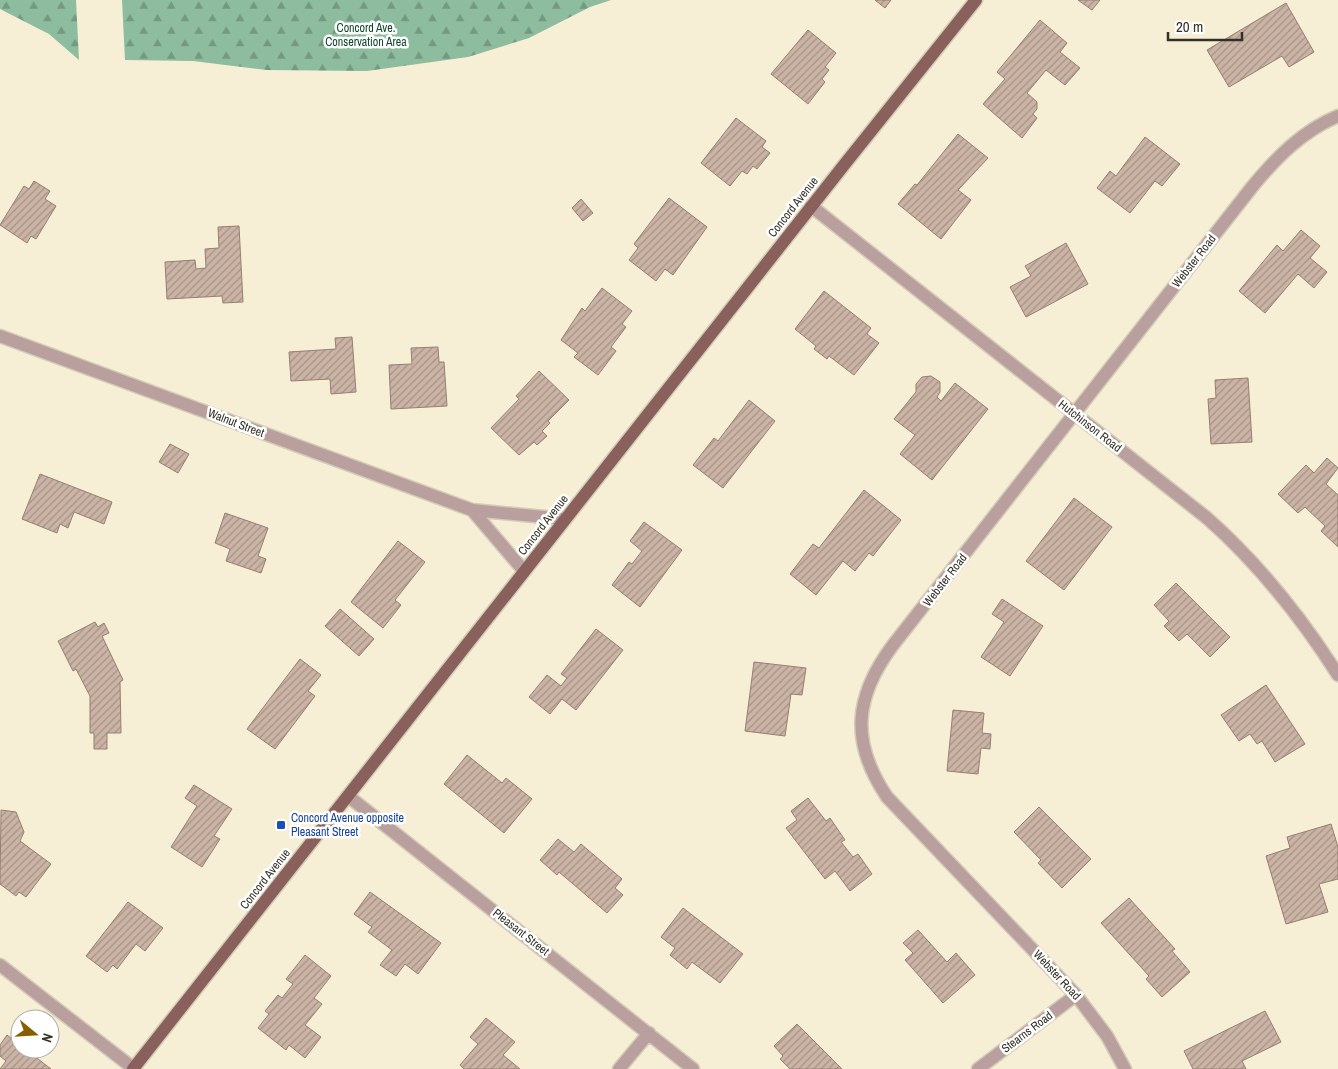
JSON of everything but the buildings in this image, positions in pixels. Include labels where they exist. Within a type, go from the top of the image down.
[{"type":"main road","name":"Concord Avenue","points":[[133,1069],[811,206],[976,0]]},
{"type":"street","name":"Webster Road","points":[[1125,1069],[1107,1036],[1076,995],[887,797],[866,757],[860,725],[862,708],[868,687],[883,658],[1266,170],[1279,155],[1305,134],[1338,116]]},
{"type":"street","name":"Hutchinson Road","points":[[811,206],[1193,506],[1232,541],[1280,593],[1338,676]]},
{"type":"street","name":"Walnut Street","points":[[0,336],[472,510],[565,519]]},
{"type":"street","name":"Walnut Street","points":[[472,510],[524,571]]},
{"type":"street","name":"Pleasant Street","points":[[348,796],[693,1069]]},
{"type":"street","points":[[0,965],[133,1069]]},
{"type":"street","name":"Stearns Road","points":[[978,1069],[1076,995]]},
{"type":"street","points":[[619,1069],[649,1033]]},
{"type":"green space","points":[[0,0],[76,0],[79,60],[49,34],[0,9]]},
{"type":"green space","name":"Concord Ave. Conservation Area","points":[[122,0],[611,0],[590,7],[529,38],[468,57],[367,71],[267,70],[193,61],[125,60]]},
{"type":"place","name":"Concord Avenue opposite Pleasant Street","points":[[281,825]]}]
